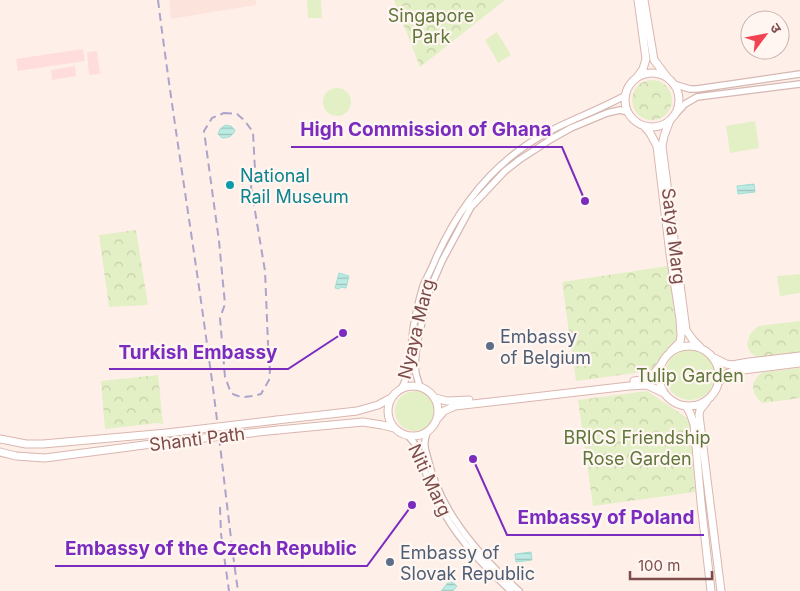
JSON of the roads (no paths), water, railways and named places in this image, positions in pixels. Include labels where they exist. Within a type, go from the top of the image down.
[{"type":"main road","points":[[638,0],[646,59],[643,69],[626,90],[626,107],[633,119],[644,126],[654,127],[662,125],[672,118],[679,99],[678,92],[654,60],[644,0]]},
{"type":"main road","points":[[636,78],[649,73],[656,73],[670,81]]},
{"type":"main road","name":"Satya Marg","points":[[672,118],[662,146],[686,330],[700,348]]},
{"type":"main road","name":"Satya Marg","points":[[644,126],[657,146],[680,319],[680,342],[671,351]]},
{"type":"main road","points":[[435,398],[443,401],[454,401],[508,397],[641,380],[651,376],[666,356],[676,349],[685,346],[696,346],[710,353],[719,369],[719,381],[713,396],[707,401],[698,415],[721,591]]},
{"type":"main road","points":[[714,358],[732,365],[800,356]]},
{"type":"main road","points":[[719,381],[726,374],[734,371],[800,363]]},
{"type":"main road","points":[[660,366],[659,380],[667,397],[676,403],[686,406],[697,406],[707,401]]},
{"type":"main road","points":[[438,419],[438,405],[435,398],[428,391],[420,387],[410,386],[401,389],[391,398],[388,406],[389,420],[394,428],[409,437],[427,433],[435,424],[444,411],[455,406],[629,386],[647,385],[664,393]]},
{"type":"main road","name":"Shanti Path","points":[[0,439],[26,444],[43,444],[167,434],[357,411],[378,405],[391,398]]},
{"type":"main road","points":[[686,406],[694,424],[711,591]]},
{"type":"main road","name":"Shanti Path","points":[[0,452],[16,456],[45,458],[167,442],[363,422],[394,428]]},
{"type":"street","points":[[670,81],[690,89],[697,89],[800,74]]},
{"type":"street","points":[[672,118],[684,104],[698,97],[800,84]]},
{"type":"street","name":"Nyaya Marg","points":[[401,389],[407,377],[413,330],[424,284],[441,245],[466,203],[500,165],[521,148],[550,130],[626,95]]},
{"type":"street","name":"Nyaya Marg","points":[[420,387],[415,365],[417,343],[430,289],[442,261],[471,207],[505,172],[553,138],[571,128],[608,113],[620,110],[628,112]]},
{"type":"street","name":"Niti Marg","points":[[427,433],[424,441],[430,469],[448,508],[486,561],[519,591]]},
{"type":"street","name":"Niti Marg","points":[[409,437],[416,444],[434,493],[458,534],[478,559],[511,591]]},
{"type":"water","points":[[225,125],[231,126],[235,130],[230,136],[222,138],[218,134]]},
{"type":"water","points":[[754,184],[755,192],[738,194],[737,186]]},
{"type":"water","points":[[339,273],[349,276],[346,288],[335,288]]},
{"type":"water","points":[[531,552],[532,560],[516,562],[515,554]]},
{"type":"water","points":[[450,580],[457,586],[453,591],[441,591]]},
{"type":"railway","points":[[158,0],[213,388],[238,591]]},
{"type":"railway","points":[[224,113],[237,114],[253,132],[255,170],[251,187],[265,271],[270,370],[269,380],[261,394],[249,397],[242,397],[231,393],[225,377],[220,318],[225,304],[219,241],[204,131],[212,118],[224,113]]},
{"type":"railway","points":[[220,507],[221,534],[229,591]]},
{"type":"place","name":"National Rail Museum","points":[[230,185]]},
{"type":"place","name":"High Commission of Ghana","points":[[585,201]]},
{"type":"place","name":"Turkish Embassy","points":[[343,333]]},
{"type":"place","name":"Embassy of Belgium","points":[[490,346]]},
{"type":"place","name":"Embassy of Poland","points":[[473,459]]},
{"type":"place","name":"Embassy of the Czech Republic","points":[[412,505]]},
{"type":"place","name":"Embassy of Slovak Republic","points":[[390,562]]},
{"type":"park label","name":"Singapore Park","points":[[431,25]]},
{"type":"park label","name":"Tulip Garden","points":[[690,375]]},
{"type":"park label","name":"BRICS Friendship Rose Garden","points":[[637,447]]}]
